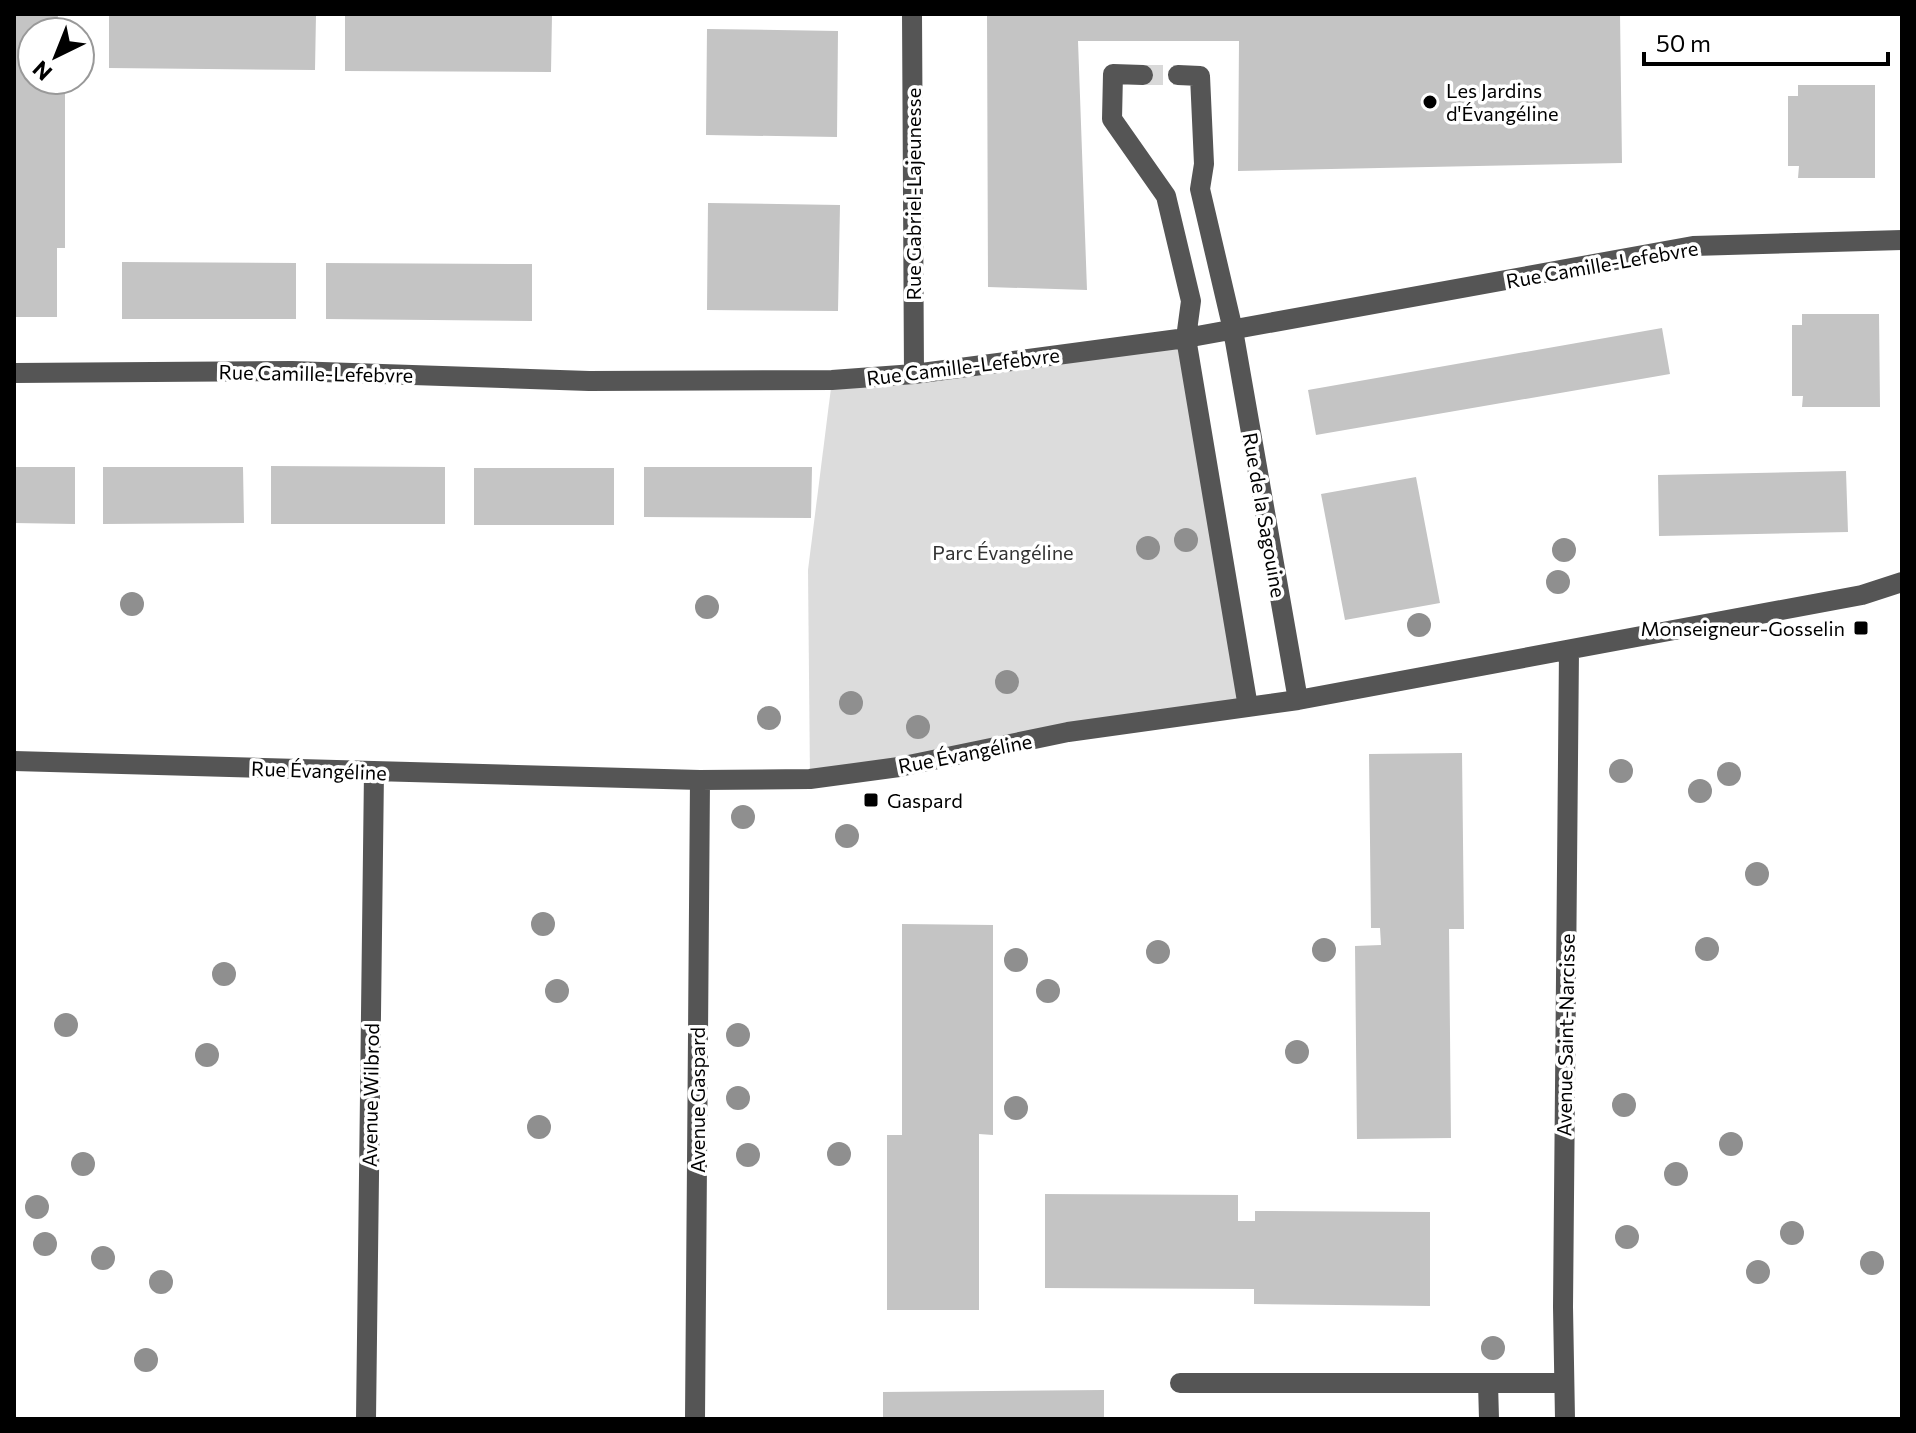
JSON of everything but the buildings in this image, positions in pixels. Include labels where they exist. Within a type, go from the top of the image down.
[{"type":"street","name":"Rue Gabriel-Lajeunesse","points":[[912,14],[914,374]]},
{"type":"street","points":[[1143,75],[1113,74],[1112,119],[1166,196],[1191,301],[1186,338],[1248,707]]},
{"type":"street","name":"Rue de la Sagouine","points":[[1178,75],[1200,76],[1204,164],[1200,189],[1233,330],[1298,700]]},
{"type":"street","points":[[1166,196],[1200,189]]},
{"type":"street","name":"Rue Camille-Lefebvre","points":[[14,373],[292,371],[589,381],[832,380],[914,374],[1186,338],[1693,246],[1902,240]]},
{"type":"street","name":"Rue Évangéline","points":[[14,761],[700,780],[810,779],[1068,732],[1298,700],[1862,595],[1902,582]]},
{"type":"street","name":"Avenue Saint-Narcisse","points":[[1565,1419],[1569,650]]},
{"type":"street","name":"Avenue Wilbrod","points":[[366,1419],[374,771]]},
{"type":"street","name":"Avenue Gaspard","points":[[695,1419],[700,780]]},
{"type":"street","points":[[1180,1383],[1564,1383]]},
{"type":"street","points":[[1488,1383],[1489,1419]]},
{"type":"green space","name":"Parc Évangéline","points":[[1186,338],[1248,707],[810,779],[808,570],[832,380]]},
{"type":"tunnel","points":[[1143,75],[1178,75]]},
{"type":"place","name":"Les Jardins d'Évangéline","points":[[1430,102]]},
{"type":"place","name":"Monseigneur-Gosselin","points":[[1861,628]]},
{"type":"place","name":"Gaspard","points":[[871,800]]}]
